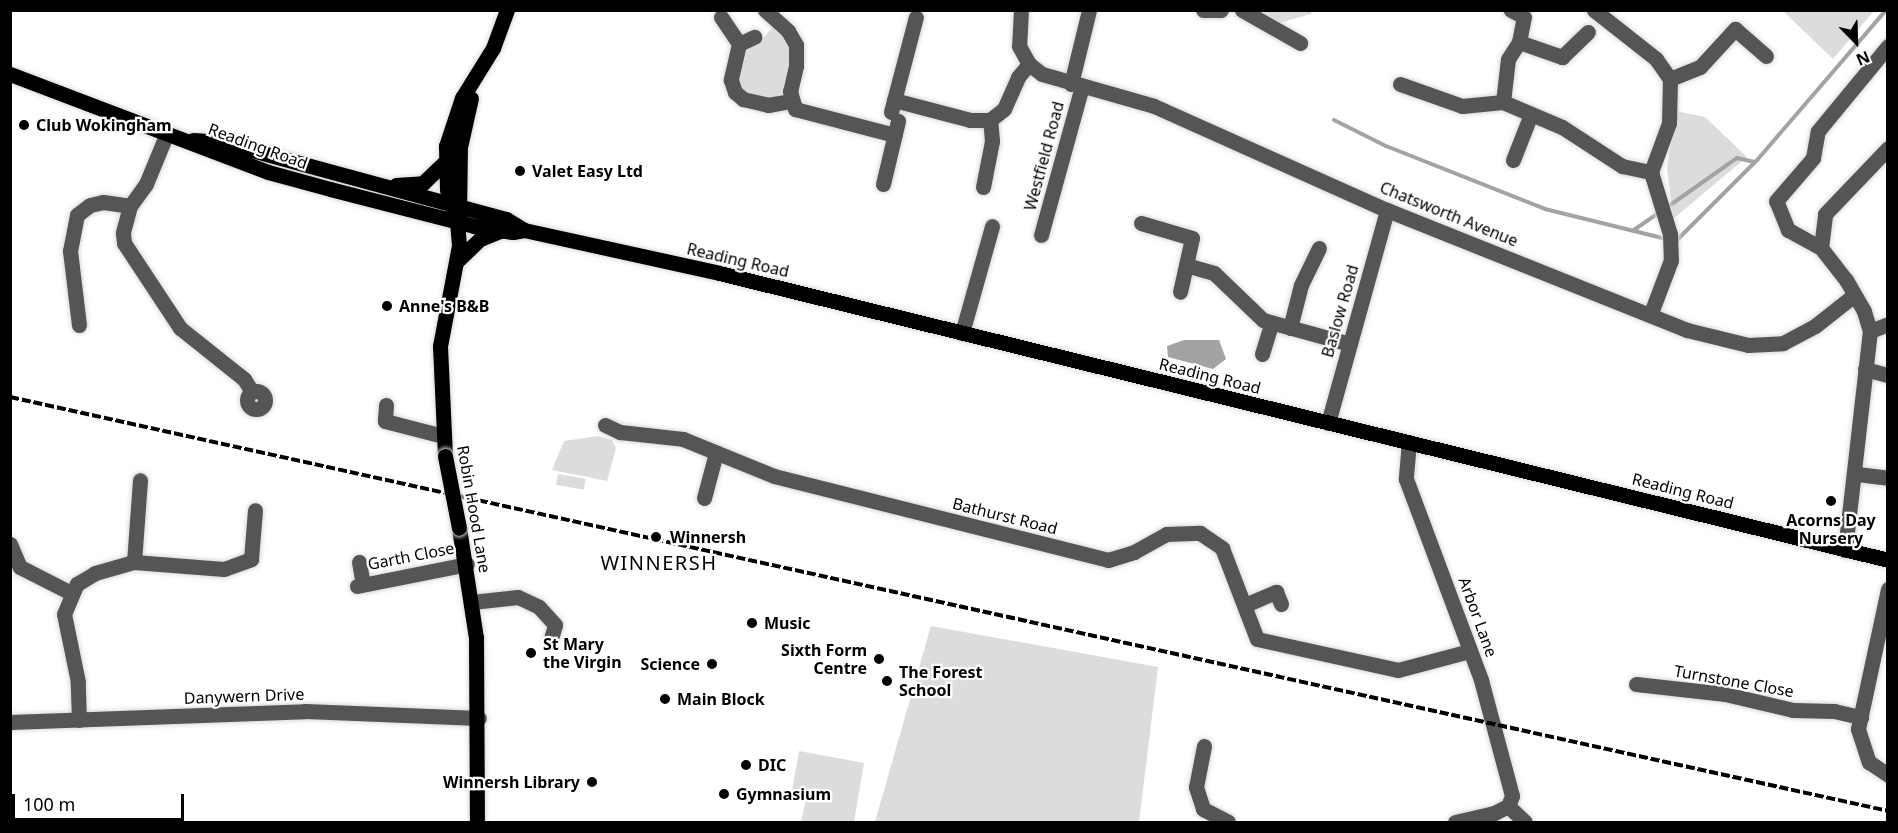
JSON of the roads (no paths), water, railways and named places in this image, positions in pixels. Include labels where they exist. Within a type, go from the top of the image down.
[{"type":"main road","points":[[456,206],[446,161],[452,121],[493,48],[507,10]]},
{"type":"main road","points":[[456,206],[460,147],[478,72]]},
{"type":"main road","name":"Reading Road","points":[[10,74],[190,140],[268,172],[457,222],[500,231],[524,230],[962,333],[1887,560]]},
{"type":"main road","name":"Reading Road","points":[[190,140],[222,142],[506,219],[524,230]]},
{"type":"main road","points":[[378,186],[418,185],[446,161]]},
{"type":"main road","name":"Robin Hood Lane","points":[[456,206],[457,261],[440,346],[443,436],[472,602],[479,717],[477,822]]},
{"type":"main road","points":[[457,261],[480,239],[500,231]]},
{"type":"street","points":[[765,10],[788,31],[796,45],[790,101],[795,109],[810,114],[970,120],[990,120],[1004,109],[1018,77],[1029,64],[1019,46],[1021,10]]},
{"type":"street","name":"Westfield Road","points":[[1041,236],[1076,85],[1089,10]]},
{"type":"street","points":[[1203,10],[1221,10]]},
{"type":"street","points":[[1242,10],[1300,43]]},
{"type":"street","points":[[1503,102],[1508,60],[1519,42],[1524,17],[1511,10]]},
{"type":"street","points":[[1594,10],[1656,59],[1670,79],[1669,123],[1651,172],[1665,218],[1671,260],[1651,313]]},
{"type":"street","points":[[721,17],[739,44],[731,80],[735,92],[743,99],[768,105],[790,101]]},
{"type":"street","points":[[883,184],[916,17]]},
{"type":"street","points":[[1670,79],[1700,66],[1735,29],[1766,56]]},
{"type":"street","points":[[1519,42],[1561,64],[1587,32]]},
{"type":"street","points":[[739,44],[754,37]]},
{"type":"street","points":[[1845,550],[1857,474],[1870,331],[1864,310],[1821,248],[1788,230],[1776,201],[1813,158],[1818,131],[1887,46]]},
{"type":"street","name":"Chatsworth Avenue","points":[[1029,64],[1042,74],[1155,106],[1387,210],[1651,313],[1687,330],[1732,342],[1783,343],[1809,330],[1853,296]]},
{"type":"street","points":[[1400,84],[1462,105],[1503,102],[1562,127],[1622,166],[1651,172]]},
{"type":"street","points":[[1513,160],[1530,114]]},
{"type":"street","points":[[983,187],[992,141],[990,120]]},
{"type":"street","points":[[167,133],[146,184],[130,206],[123,233],[124,243],[171,319],[244,379],[252,392]]},
{"type":"street","points":[[1821,248],[1825,214],[1887,148]]},
{"type":"street","points":[[79,325],[70,251],[77,215],[90,205],[104,202],[130,206]]},
{"type":"street","name":"Baslow Road","points":[[1328,423],[1387,210]]},
{"type":"street","points":[[1141,223],[1192,238],[1180,292]]},
{"type":"street","points":[[962,333],[992,226]]},
{"type":"street","points":[[1290,328],[1301,285],[1319,248]]},
{"type":"street","points":[[1186,265],[1214,273],[1254,315],[1270,324],[1350,344]]},
{"type":"street","points":[[1262,354],[1270,324]]},
{"type":"street","points":[[1870,331],[1887,324]]},
{"type":"street","points":[[1865,369],[1887,375]]},
{"type":"street","points":[[386,405],[385,421],[443,436]]},
{"type":"street","name":"Bathurst Road","points":[[605,425],[620,432],[683,439],[774,476],[1108,560],[1134,552],[1166,534],[1200,533],[1222,548],[1257,639],[1398,670],[1470,651]]},
{"type":"street","name":"Arbor Lane","points":[[1409,442],[1406,479],[1470,651],[1503,757],[1512,796],[1508,806]]},
{"type":"street","points":[[704,498],[716,453]]},
{"type":"street","points":[[1857,474],[1887,478]]},
{"type":"street","points":[[134,562],[140,480]]},
{"type":"street","points":[[79,720],[78,682],[64,614],[71,593],[95,573],[134,562],[224,569],[251,559],[255,510]]},
{"type":"street","points":[[10,544],[20,567],[71,593]]},
{"type":"street","name":"Garth Close","points":[[359,562],[360,585],[466,564]]},
{"type":"street","points":[[1887,590],[1858,729],[1863,752],[1880,772],[1887,775]]},
{"type":"street","points":[[1245,604],[1276,592]]},
{"type":"street","points":[[472,602],[518,597],[539,607],[559,630]]},
{"type":"street","name":"Turnstone Close","points":[[1636,684],[1725,694],[1793,710],[1834,711],[1861,717]]},
{"type":"street","name":"Danywern Drive","points":[[10,722],[305,711],[479,717]]},
{"type":"street","points":[[1204,746],[1196,787],[1203,809],[1228,822]]},
{"type":"street","points":[[1455,822],[1508,806],[1528,822]]},
{"type":"waterway","points":[[1676,241],[1758,159],[1886,10]]},
{"type":"waterway","points":[[1334,120],[1386,146],[1545,209],[1666,239]]},
{"type":"waterway","points":[[1666,208],[1737,158],[1755,162]]},
{"type":"waterway","points":[[1634,230],[1660,212]]},
{"type":"railway","points":[[10,397],[1888,811]]},
{"type":"place","name":"Club Wokingham","points":[[24,125]]},
{"type":"place","name":"Valet Easy Ltd","points":[[520,171]]},
{"type":"place","name":"Anne's B&B","points":[[387,306]]},
{"type":"place","name":"Acorns Day Nursery","points":[[1831,501]]},
{"type":"place","name":"Winnersh","points":[[656,537]]},
{"type":"place","name":"Music","points":[[752,623]]},
{"type":"place","name":"St Mary the Virgin","points":[[531,653]]},
{"type":"place","name":"Sixth Form Centre","points":[[879,659]]},
{"type":"place","name":"Science","points":[[712,664]]},
{"type":"place","name":"The Forest School","points":[[887,681]]},
{"type":"place","name":"Main Block","points":[[665,699]]},
{"type":"place","name":"DIC","points":[[746,765]]},
{"type":"place","name":"Winnersh Library","points":[[592,782]]},
{"type":"place","name":"Gymnasium","points":[[724,794]]},
{"type":"district","name":"WINNERSH","points":[[659,562]]}]
